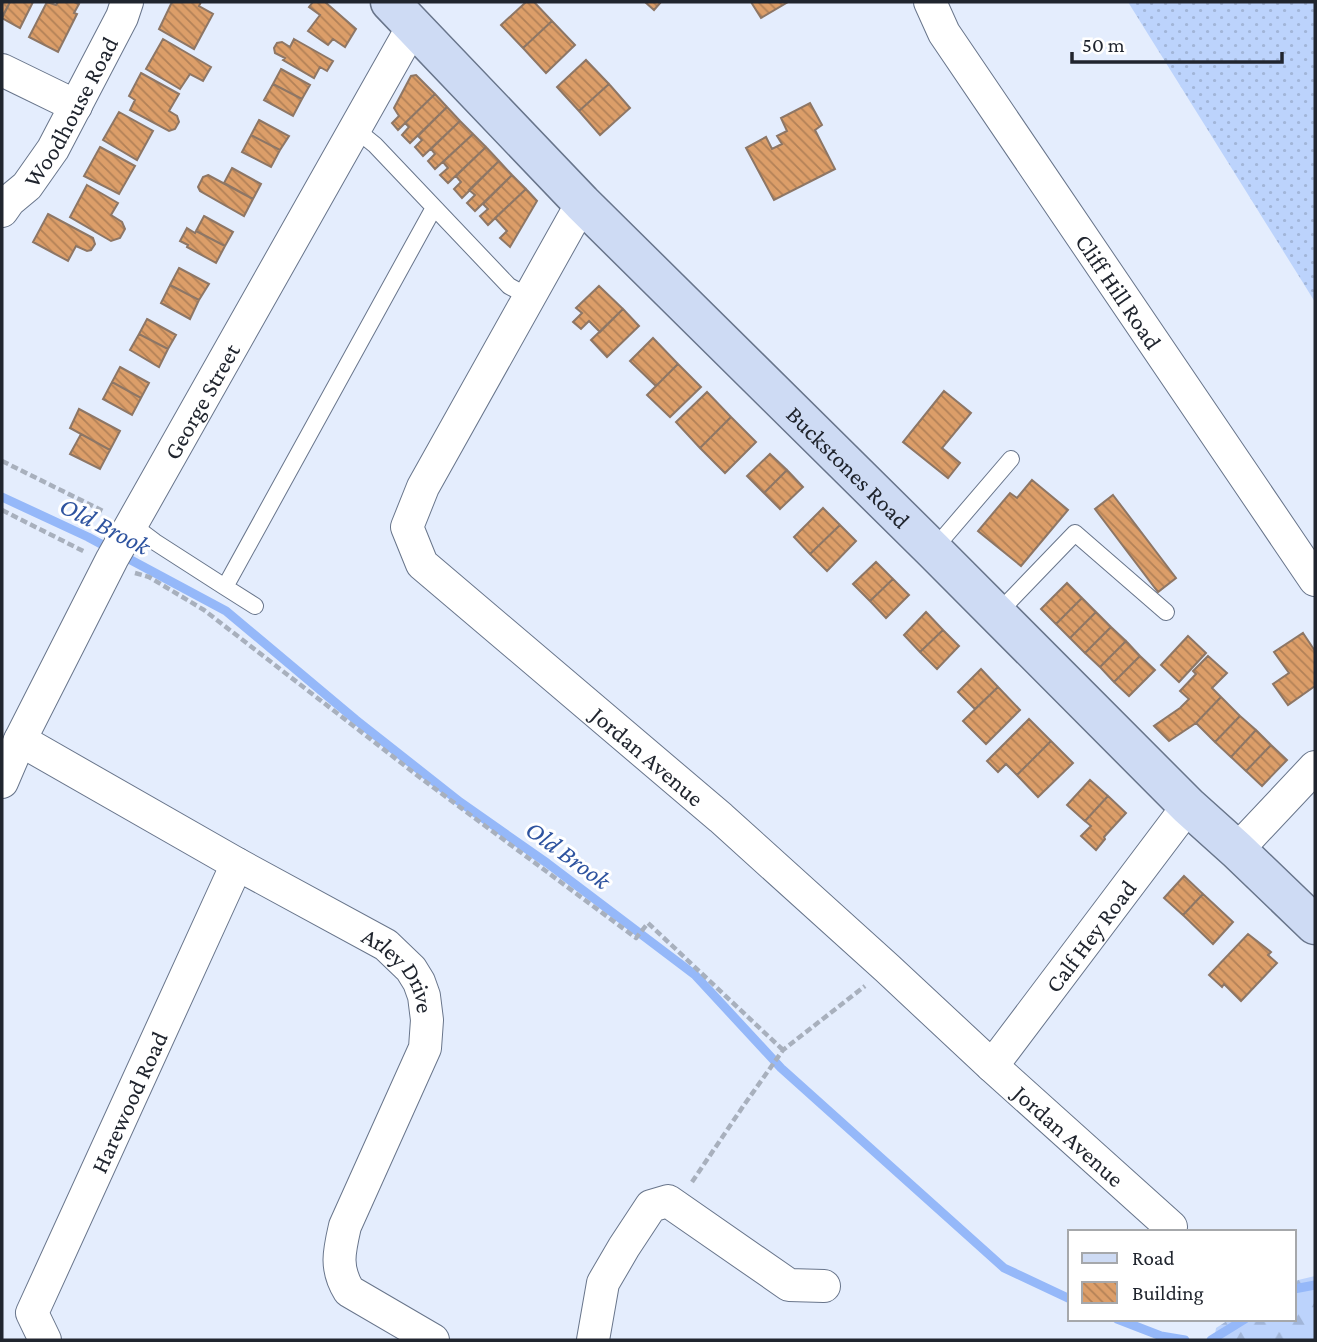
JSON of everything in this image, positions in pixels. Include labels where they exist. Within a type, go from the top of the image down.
[{"type":"main road","name":"Buckstones Road","points":[[402,14],[582,203],[1188,806],[1315,925]]},
{"type":"street","name":"Woodhouse Road","points":[[2,211],[9,201],[27,186],[53,149],[122,17],[127,2]]},
{"type":"street","name":"Cliff Hill Road","points":[[930,2],[944,33],[1315,580]]},
{"type":"street","name":"George Street","points":[[2,782],[20,740],[129,528],[354,128],[402,14]]},
{"type":"street","points":[[2,70],[76,106]]},
{"type":"street","name":"Jordan Avenue","points":[[582,203],[423,486],[407,527],[422,564],[721,818],[1171,1227]]},
{"type":"street","name":"Arley Drive","points":[[20,740],[237,864],[386,945],[411,969],[424,996],[428,1020],[425,1048],[345,1227],[339,1269],[349,1291],[433,1340]]},
{"type":"street","points":[[1237,850],[1315,767]]},
{"type":"street","name":"Calf Hey Road","points":[[992,1066],[1188,806]]},
{"type":"street","name":"Harewood Road","points":[[45,1340],[32,1313],[237,864]]},
{"type":"street","points":[[593,1340],[603,1283],[651,1206],[668,1201],[789,1285],[824,1286]]},
{"type":"lane","points":[[354,128],[375,145],[509,286],[529,297]]},
{"type":"lane","points":[[225,587],[431,213],[436,209]]},
{"type":"lane","points":[[933,550],[1011,459]]},
{"type":"lane","points":[[129,528],[255,606]]},
{"type":"lane","points":[[997,614],[1075,533],[1166,612]]},
{"type":"path","points":[[2,461],[129,528]]},
{"type":"path","points":[[2,510],[111,562],[149,577],[204,610],[418,776],[636,938],[648,923],[783,1050]]},
{"type":"path","points":[[668,1201],[685,1192],[783,1050],[887,968]]},
{"type":"green space","points":[[1128,2],[1315,2],[1315,302]]},
{"type":"green space","points":[[1315,1276],[1315,1340],[1214,1340],[1216,1328],[1227,1321],[1296,1321],[1296,1281]]},
{"type":"building","points":[[2,2],[10,2],[2,17]]},
{"type":"building","points":[[10,2],[33,2],[20,28],[2,18]]},
{"type":"building","points":[[47,2],[56,5],[58,2],[79,4],[74,13],[77,14],[58,52],[29,37]]},
{"type":"building","points":[[172,2],[201,2],[199,6],[213,14],[194,49],[159,29]]},
{"type":"building","points":[[313,2],[325,2],[356,29],[345,47],[333,39],[328,45],[308,31],[320,15],[309,7]]},
{"type":"building","points":[[526,2],[534,2],[552,21],[523,48],[501,25]]},
{"type":"building","points":[[645,2],[661,2],[654,10]]},
{"type":"building","points":[[751,2],[788,2],[761,18]]},
{"type":"building","points":[[552,21],[575,45],[546,73],[523,48]]},
{"type":"building","points":[[163,39],[211,67],[203,81],[190,74],[180,89],[146,69]]},
{"type":"building","points":[[294,39],[333,61],[327,71],[320,67],[314,78],[275,53],[277,43],[282,42],[290,47]]},
{"type":"building","points":[[586,60],[609,84],[579,111],[557,87]]},
{"type":"building","points":[[281,69],[310,85],[302,99],[273,84]]},
{"type":"building","points":[[141,73],[179,94],[169,111],[177,116],[179,122],[175,129],[169,131],[130,110],[135,100],[129,96]]},
{"type":"building","points":[[416,75],[435,94],[398,130],[392,123],[399,116],[394,108],[411,76]]},
{"type":"building","points":[[273,84],[302,99],[293,116],[264,100]]},
{"type":"building","points":[[609,84],[630,108],[600,135],[579,111]]},
{"type":"building","points":[[435,94],[447,107],[410,143],[402,135],[409,127],[405,123]]},
{"type":"building","points":[[810,103],[822,125],[815,130],[835,169],[774,200],[746,148],[766,137],[772,149],[782,144],[777,136],[787,131],[781,118]]},
{"type":"building","points":[[447,107],[460,121],[423,156],[415,147],[422,140],[418,136]]},
{"type":"building","points":[[119,112],[153,131],[137,160],[103,140]]},
{"type":"building","points":[[259,120],[289,136],[280,150],[251,135]]},
{"type":"building","points":[[460,121],[473,134],[435,169],[428,161],[435,154],[431,149]]},
{"type":"building","points":[[473,134],[486,147],[448,183],[440,175],[448,168],[443,162]]},
{"type":"building","points":[[251,135],[280,150],[271,167],[242,152]]},
{"type":"building","points":[[100,147],[135,166],[119,194],[84,176]]},
{"type":"building","points":[[486,147],[499,161],[462,198],[454,189],[461,182],[456,176]]},
{"type":"building","points":[[499,161],[512,175],[475,211],[467,203],[475,195],[469,190]]},
{"type":"building","points":[[232,168],[261,184],[253,199],[224,183]]},
{"type":"building","points":[[208,175],[253,199],[244,216],[200,191],[198,187],[203,177]]},
{"type":"building","points":[[512,175],[526,189],[488,225],[480,216],[488,209],[483,204]]},
{"type":"building","points":[[87,185],[118,203],[111,215],[122,222],[125,229],[120,238],[111,241],[70,217]]},
{"type":"building","points":[[526,189],[537,201],[510,247],[500,238],[507,231],[495,218]]},
{"type":"building","points":[[48,214],[93,238],[95,244],[91,250],[76,246],[68,261],[33,242]]},
{"type":"building","points":[[204,216],[233,232],[225,246],[196,231]]},
{"type":"building","points":[[187,228],[225,246],[216,263],[180,241]]},
{"type":"building","points":[[179,268],[209,284],[199,300],[170,285]]},
{"type":"building","points":[[170,285],[199,300],[190,319],[161,303]]},
{"type":"building","points":[[599,286],[623,309],[600,332],[589,321],[581,329],[573,322],[582,313],[576,308]]},
{"type":"building","points":[[623,309],[639,326],[607,357],[591,340]]},
{"type":"building","points":[[147,319],[176,335],[168,349],[139,334]]},
{"type":"building","points":[[139,334],[168,349],[159,367],[130,350]]},
{"type":"building","points":[[653,338],[678,364],[656,386],[630,361]]},
{"type":"building","points":[[678,364],[701,387],[670,417],[647,395]]},
{"type":"building","points":[[120,367],[149,383],[141,398],[112,382]]},
{"type":"building","points":[[112,382],[141,398],[132,415],[103,399]]},
{"type":"building","points":[[944,391],[971,413],[942,448],[960,463],[948,478],[903,442]]},
{"type":"building","points":[[707,392],[731,417],[700,448],[676,422]]},
{"type":"building","points":[[79,409],[120,431],[110,450],[70,428]]},
{"type":"building","points":[[731,417],[756,442],[725,473],[700,448]]},
{"type":"building","points":[[81,434],[110,450],[100,469],[70,454]]},
{"type":"building","points":[[770,454],[787,470],[764,493],[747,476]]},
{"type":"building","points":[[787,470],[803,487],[780,509],[764,493]]},
{"type":"building","points":[[1032,480],[1068,510],[1021,566],[978,531],[1010,493],[1017,498]]},
{"type":"building","points":[[1113,495],[1176,578],[1158,592],[1095,509]]},
{"type":"building","points":[[823,508],[840,525],[810,554],[794,537]]},
{"type":"building","points":[[840,525],[856,541],[827,571],[810,554]]},
{"type":"building","points":[[876,562],[893,579],[870,601],[853,584]]},
{"type":"building","points":[[893,579],[909,595],[886,618],[870,601]]},
{"type":"building","points":[[1067,583],[1082,598],[1056,624],[1041,609]]},
{"type":"building","points":[[1082,598],[1096,612],[1070,638],[1056,624]]},
{"type":"building","points":[[926,612],[943,630],[920,652],[904,635]]},
{"type":"building","points":[[1096,612],[1111,627],[1085,653],[1070,638]]},
{"type":"building","points":[[1111,627],[1126,641],[1100,667],[1085,653]]},
{"type":"building","points":[[943,630],[959,646],[937,669],[920,652]]},
{"type":"building","points":[[1303,633],[1315,651],[1315,686],[1288,705],[1273,684],[1289,673],[1274,652]]},
{"type":"building","points":[[1188,636],[1206,653],[1179,682],[1161,665]]},
{"type":"building","points":[[1126,641],[1140,656],[1114,682],[1100,667]]},
{"type":"building","points":[[1140,656],[1155,670],[1129,696],[1114,682]]},
{"type":"building","points":[[1208,656],[1227,673],[1212,688],[1221,697],[1196,723],[1169,741],[1154,726],[1189,699],[1180,691],[1196,674],[1193,671]]},
{"type":"building","points":[[981,669],[998,687],[975,709],[958,692]]},
{"type":"building","points":[[998,687],[1020,710],[986,744],[963,721]]},
{"type":"building","points":[[1221,697],[1240,716],[1215,742],[1196,723]]},
{"type":"building","points":[[1240,716],[1256,730],[1231,757],[1215,742]]},
{"type":"building","points":[[1029,719],[1051,741],[1017,775],[1006,764],[998,772],[987,761]]},
{"type":"building","points":[[1256,730],[1271,745],[1246,771],[1231,757]]},
{"type":"building","points":[[1051,741],[1073,763],[1038,797],[1017,775]]},
{"type":"building","points":[[1271,745],[1287,760],[1262,786],[1246,771]]},
{"type":"building","points":[[1090,780],[1108,796],[1085,821],[1067,805]]},
{"type":"building","points":[[1108,796],[1126,813],[1096,850],[1081,836],[1091,826],[1085,821]]},
{"type":"building","points":[[1184,876],[1203,894],[1183,915],[1164,898]]},
{"type":"building","points":[[1203,894],[1233,922],[1213,944],[1183,915]]},
{"type":"building","points":[[1248,934],[1271,952],[1268,955],[1277,963],[1241,1001],[1224,984],[1222,987],[1209,975]]},
{"type":"waterway","name":"Old Brook","points":[[2,497],[88,537],[226,611],[356,720],[460,802],[547,863],[695,975],[781,1068],[1004,1268],[1068,1298]]},
{"type":"waterway","name":"Old Brook","points":[[1296,1289],[1315,1285]]},
{"type":"waterway","name":"Old Brook","points":[[1122,1321],[1161,1336],[1185,1340]]},
{"type":"waterway","name":"Old Brook","points":[[1211,1340],[1242,1321]]}]
